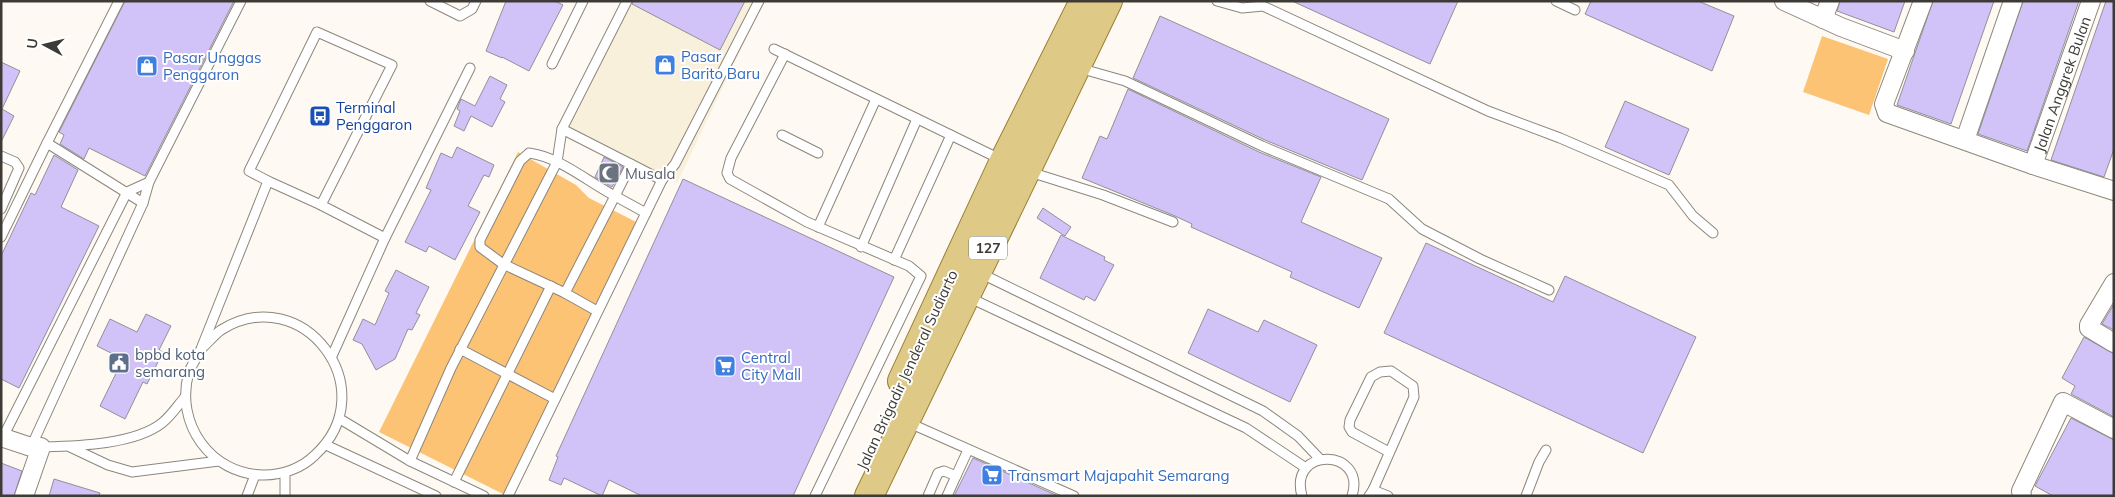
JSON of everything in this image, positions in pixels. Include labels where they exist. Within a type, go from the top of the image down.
[{"type":"main road","name":"Jalan Brigadir Jenderal Sudiarto","points":[[869,496],[976,271],[1016,166],[1084,1]]},
{"type":"main road","name":"Jalan Brigadir Jenderal Sudiarto","points":[[848,496],[1016,166],[1077,67],[1108,1]]},
{"type":"street","points":[[1784,1],[1823,19],[1905,51]]},
{"type":"street","points":[[1823,19],[1830,1]]},
{"type":"street","points":[[1923,1],[1884,104],[1891,116],[2114,191]]},
{"type":"street","points":[[1965,140],[2013,1]]},
{"type":"street","name":"Jalan Anggrek Bulan","points":[[2033,165],[2091,1]]},
{"type":"street","points":[[2114,283],[2089,323],[2089,328],[2114,343]]},
{"type":"street","points":[[2022,496],[2021,491],[2062,403],[2064,402],[2114,429]]},
{"type":"street","points":[[2,437],[36,447],[24,496]]},
{"type":"lane","points":[[1,237],[120,1]]},
{"type":"lane","points":[[185,397],[162,423],[146,432],[120,439],[69,446],[36,447],[143,203],[149,182],[241,1]]},
{"type":"lane","points":[[430,1],[460,16],[472,9],[476,1]]},
{"type":"lane","points":[[552,64],[583,1]]},
{"type":"lane","points":[[410,462],[460,349],[557,162],[562,129],[627,1]]},
{"type":"lane","points":[[508,496],[662,180],[675,164],[759,1]]},
{"type":"lane","points":[[1217,1],[1242,8],[1263,6],[1488,111],[1560,138],[1669,185],[1693,216],[1713,233]]},
{"type":"lane","points":[[1556,1],[1575,10]]},
{"type":"lane","points":[[321,205],[392,65],[317,32],[249,172],[321,205],[385,238]]},
{"type":"lane","points":[[774,49],[1016,166],[1103,195],[1174,222]]},
{"type":"lane","points":[[785,54],[731,158],[727,173],[730,179],[861,247],[909,266],[921,276],[815,496]]},
{"type":"lane","points":[[1077,67],[1125,81],[1262,146],[1389,200],[1422,229],[1480,259],[1549,290]]},
{"type":"lane","points":[[332,356],[385,238],[470,68]]},
{"type":"lane","points":[[818,226],[876,99]]},
{"type":"lane","points":[[861,247],[917,118]]},
{"type":"lane","points":[[562,129],[662,180]]},
{"type":"lane","points":[[894,260],[951,134]]},
{"type":"lane","points":[[782,135],[818,153]]},
{"type":"lane","points":[[47,143],[143,203]]},
{"type":"lane","points":[[597,311],[551,286],[503,264],[480,247],[479,244],[520,161],[529,153],[539,154],[557,162],[646,212]]},
{"type":"lane","points":[[1,156],[15,162],[19,168],[1,209]]},
{"type":"lane","points":[[565,293],[631,164]]},
{"type":"lane","points":[[202,348],[220,331],[244,320],[269,318],[294,323],[316,337],[332,356],[342,386],[340,418],[326,446],[308,462],[285,473],[255,475],[236,470],[219,461],[205,449],[194,433],[188,416],[185,397],[190,372],[202,348],[268,181]]},
{"type":"lane","points":[[2,437],[127,192],[149,182]]},
{"type":"lane","points":[[976,271],[1263,411],[1298,436],[1320,459]]},
{"type":"lane","points":[[454,482],[551,286]]},
{"type":"lane","points":[[965,296],[1246,428],[1306,468]]},
{"type":"lane","points":[[460,349],[555,399]]},
{"type":"lane","points":[[1388,496],[1371,493],[1414,397],[1413,386],[1391,371],[1380,372],[1371,377],[1350,420],[1349,427],[1352,432],[1389,452]]},
{"type":"lane","points":[[340,418],[410,462],[484,496]]},
{"type":"lane","points":[[905,420],[968,450],[1074,496]]},
{"type":"lane","points":[[69,446],[108,465],[132,472],[219,461]]},
{"type":"lane","points":[[326,446],[436,496]]},
{"type":"lane","points":[[947,496],[968,450]]},
{"type":"lane","points":[[1526,496],[1539,462],[1546,450]]},
{"type":"lane","points":[[1302,496],[1300,488],[1301,477],[1306,468],[1320,459],[1335,459],[1347,468],[1354,481],[1352,496]]},
{"type":"lane","points":[[928,496],[941,471],[956,476]]},
{"type":"lane","points":[[285,473],[285,496]]},
{"type":"lane","points":[[247,496],[255,475]]},
{"type":"shaded area","name":"Pasar Barito Baru","points":[[628,1],[764,1],[677,183],[566,129]]},
{"type":"shaded area","points":[[1822,36],[1888,59],[1869,115],[1803,92]]},
{"type":"shaded area","points":[[518,152],[576,185],[589,198],[642,225],[513,496],[507,496],[379,432]]},
{"type":"building","name":"Pasar Unggas Penggaron","points":[[125,1],[234,1],[145,176],[89,148],[84,159],[60,144],[64,135],[59,132]]},
{"type":"building","points":[[506,1],[555,1],[563,5],[529,71],[486,51]]},
{"type":"building","points":[[633,1],[745,1],[720,50],[632,4]]},
{"type":"building","points":[[1292,1],[1458,1],[1430,64]]},
{"type":"building","points":[[1591,1],[1698,1],[1734,16],[1712,71],[1585,14]]},
{"type":"building","points":[[1840,1],[1905,1],[1894,32],[1837,11]]},
{"type":"building","points":[[1933,1],[1994,1],[1951,124],[1897,105]]},
{"type":"building","points":[[2023,1],[2079,1],[2027,151],[1978,134]]},
{"type":"building","points":[[2106,1],[2114,1],[2114,149],[2104,177],[2051,160]]},
{"type":"building","points":[[1160,16],[1389,119],[1362,180],[1265,140],[1133,78]]},
{"type":"building","points":[[1,62],[20,71],[2,109],[14,116],[1,142]]},
{"type":"building","points":[[490,76],[507,85],[500,99],[505,102],[492,127],[471,116],[464,131],[454,126],[460,111],[457,109],[461,99],[475,106]]},
{"type":"building","points":[[1128,89],[1259,152],[1321,177],[1301,222],[1382,258],[1359,308],[1290,277],[1292,272],[1191,227],[1192,224],[1175,216],[1082,178],[1100,136],[1107,139]]},
{"type":"building","points":[[1625,101],[1689,129],[1669,175],[1605,147]]},
{"type":"building","points":[[457,147],[494,165],[489,177],[484,175],[468,206],[480,212],[455,260],[429,246],[426,252],[405,242],[431,190],[426,188],[441,153],[452,158]]},
{"type":"building","points":[[54,155],[78,170],[61,207],[99,226],[19,388],[1,379],[1,256],[31,193],[35,195]]},
{"type":"building","name":"Musala","points":[[604,157],[623,167],[612,187],[595,177]]},
{"type":"building","name":"Central City Mall","points":[[683,179],[894,277],[793,496],[642,496],[609,480],[602,496],[564,478],[561,485],[549,480],[558,457],[556,456]]},
{"type":"building","points":[[1043,208],[1071,227],[1065,236],[1037,218]]},
{"type":"building","points":[[1061,235],[1105,257],[1104,260],[1114,265],[1095,301],[1086,296],[1084,300],[1040,278]]},
{"type":"building","points":[[1426,243],[1553,302],[1565,276],[1696,337],[1643,453],[1384,333]]},
{"type":"building","points":[[396,270],[429,287],[416,313],[420,315],[412,330],[408,329],[395,359],[376,370],[362,344],[353,340],[363,319],[375,325],[389,293],[385,291]]},
{"type":"building","points":[[2114,304],[2114,330],[2102,324]]},
{"type":"building","points":[[1208,309],[1258,332],[1264,320],[1317,345],[1290,402],[1188,353]]},
{"type":"building","points":[[146,314],[171,326],[159,350],[163,352],[147,384],[143,382],[125,419],[100,406],[123,359],[97,346],[110,319],[137,332]]},
{"type":"building","points":[[2084,337],[2114,354],[2114,417],[2071,394],[2075,386],[2062,378]]},
{"type":"building","points":[[2071,418],[2114,440],[2114,496],[2053,496],[2035,486]]},
{"type":"building","name":"Transmart Majapahit Semarang","points":[[973,458],[1058,496],[954,496]]},
{"type":"building","points":[[1,463],[22,471],[14,496],[1,496]]},
{"type":"building","points":[[54,479],[100,493],[99,496],[49,496]]},
{"type":"place","name":"Pasar Barito Baru","points":[[665,65]]},
{"type":"place","name":"Pasar Unggas Penggaron","points":[[147,66]]},
{"type":"place","name":"Terminal Penggaron","points":[[320,116]]},
{"type":"place","name":"Musala","points":[[609,173]]},
{"type":"place","name":"bpbd kota semarang","points":[[119,363]]},
{"type":"place","name":"Central City Mall","points":[[725,366]]},
{"type":"place","name":"Transmart Majapahit Semarang","points":[[992,475]]}]
